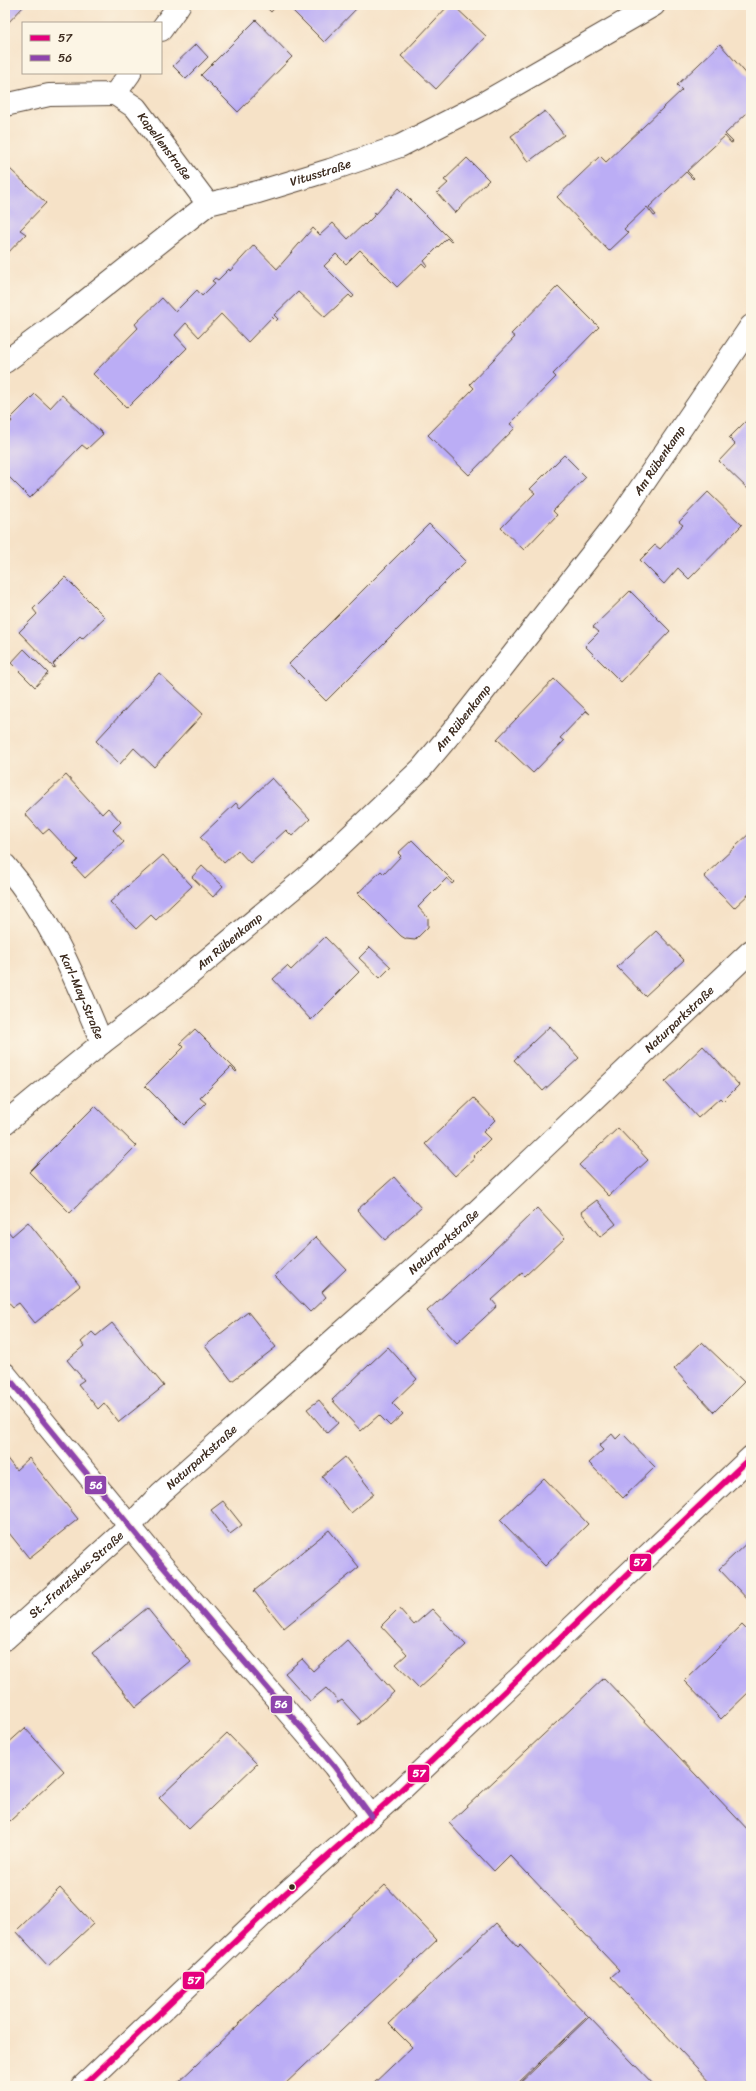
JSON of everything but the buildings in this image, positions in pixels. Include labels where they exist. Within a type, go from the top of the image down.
[{"type":"street","points":[[162,29],[179,5]]},
{"type":"street","name":"Vitusstraße","points":[[5,362],[68,315],[208,204],[258,192],[330,170],[400,146],[482,104],[654,5]]},
{"type":"street","points":[[5,105],[49,95],[115,94],[129,74]]},
{"type":"street","name":"Kapellenstraße","points":[[115,94],[136,108],[208,204]]},
{"type":"street","name":"Am Rübenkamp","points":[[102,1043],[166,994],[309,875],[421,769],[452,732],[620,518],[751,326]]},
{"type":"street","name":"Karl-May-Straße","points":[[5,865],[24,887],[50,926],[71,968],[102,1043],[5,1123]]},
{"type":"street","name":"Naturparkstraße","points":[[130,1526],[161,1492],[454,1233],[751,951]]},
{"type":"street","points":[[5,1374],[130,1526],[334,1766],[371,1816]]},
{"type":"street","points":[[83,2086],[285,1894],[401,1790],[751,1457]]},
{"type":"street","name":"St.-Franziskus-Straße","points":[[5,1639],[130,1526]]},
{"type":"transit line","name":"56","points":[[5,1374],[155,1557],[334,1766],[371,1816]]},
{"type":"transit line","name":"57","points":[[83,2086],[285,1894],[401,1790],[751,1457]]}]
